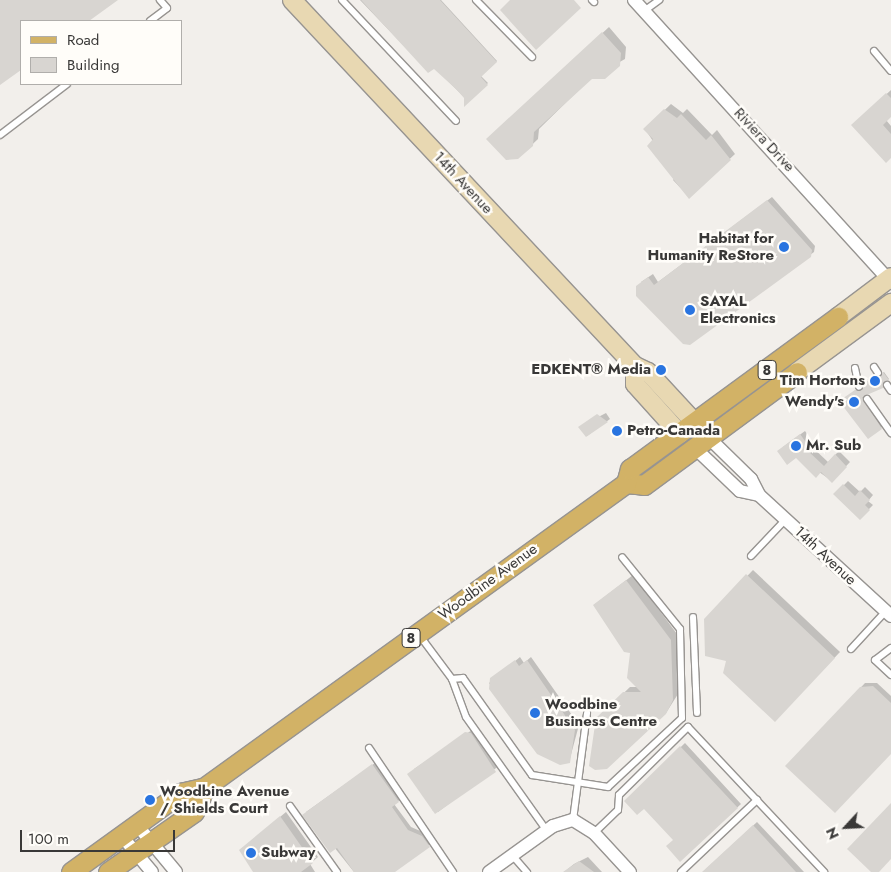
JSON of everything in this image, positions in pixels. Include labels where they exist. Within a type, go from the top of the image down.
[{"type":"main road","name":"14th Avenue","points":[[292,0],[635,366],[634,384],[688,428],[702,443]]},
{"type":"main road","name":"Woodbine Avenue","points":[[70,872],[180,793],[205,787],[626,483],[630,469],[890,279]]},
{"type":"main road","name":"8","points":[[626,483],[644,485],[891,303]]},
{"type":"main road","points":[[752,380],[763,398]]},
{"type":"main road","points":[[108,872],[144,849],[194,812],[205,787]]},
{"type":"street","name":"Riviera Drive","points":[[634,0],[890,279]]},
{"type":"street","name":"14th Avenue","points":[[702,443],[740,491],[760,495]]},
{"type":"street","name":"14th Avenue","points":[[702,443],[751,479],[760,495],[888,614]]},
{"type":"street","points":[[488,872],[547,830],[573,820],[594,834],[630,872]]},
{"type":"street","points":[[137,825],[152,872]]},
{"type":"street","points":[[120,836],[144,849],[176,872]]},
{"type":"lane","points":[[151,20],[167,8],[160,0]]},
{"type":"lane","points":[[342,0],[456,121]]},
{"type":"lane","points":[[476,0],[532,57]]},
{"type":"lane","points":[[644,11],[659,0]]},
{"type":"lane","points":[[874,51],[891,71]]},
{"type":"lane","points":[[0,135],[66,85]]},
{"type":"lane","points":[[855,368],[858,387]]},
{"type":"lane","points":[[887,385],[891,391]]},
{"type":"lane","points":[[867,399],[891,433]]},
{"type":"lane","points":[[751,556],[786,519]]},
{"type":"lane","points":[[452,679],[463,678],[532,775],[608,787],[682,718],[680,629],[622,558]]},
{"type":"lane","points":[[851,648],[888,614]]},
{"type":"lane","points":[[693,617],[697,713]]},
{"type":"lane","points":[[417,633],[452,679],[466,717],[547,830]]},
{"type":"lane","points":[[891,648],[875,660],[891,675]]},
{"type":"lane","points":[[573,820],[587,712]]},
{"type":"lane","points":[[594,834],[618,810],[619,795],[688,727],[824,872]]},
{"type":"lane","points":[[369,748],[453,872]]},
{"type":"lane","points":[[681,872],[757,800]]},
{"type":"lane","points":[[290,806],[337,872]]},
{"type":"lane","points":[[512,856],[527,872]]},
{"type":"building","points":[[0,0],[118,0],[90,20],[20,20],[20,71],[0,85]]},
{"type":"building","points":[[361,0],[440,0],[497,62],[481,77],[488,85],[464,107],[464,98],[457,90],[434,69],[428,73]]},
{"type":"building","points":[[510,0],[574,0],[581,8],[536,50],[500,10]]},
{"type":"building","points":[[602,32],[621,53],[620,66],[605,79],[592,79],[534,132],[533,146],[518,159],[506,160],[486,139]]},
{"type":"building","points":[[886,93],[891,98],[891,117],[883,125],[891,134],[891,158],[886,163],[851,125]]},
{"type":"building","points":[[664,109],[677,118],[681,114],[706,140],[711,135],[731,160],[689,199],[647,146],[653,139],[643,129]]},
{"type":"building","points":[[767,200],[812,250],[811,257],[690,345],[683,344],[636,296],[636,286],[648,277],[654,285]]},
{"type":"building","points":[[883,372],[889,380],[883,388],[862,397],[882,429],[868,439],[839,401],[855,390],[862,391],[863,384]]},
{"type":"building","points":[[597,414],[608,422],[586,437],[578,427]]},
{"type":"building","points":[[800,434],[810,448],[807,450],[824,466],[835,454],[847,467],[832,483],[821,472],[816,478],[796,458],[787,465],[777,451]]},
{"type":"building","points":[[843,484],[855,496],[860,490],[870,500],[865,505],[870,510],[860,520],[833,494]]},
{"type":"building","points":[[746,574],[835,658],[775,722],[723,673],[726,661],[705,656],[704,619]]},
{"type":"building","points":[[626,580],[671,640],[673,700],[666,714],[607,769],[595,770],[589,766],[596,718],[623,692],[641,692],[627,678],[630,653],[624,652],[593,605]]},
{"type":"building","name":"Woodbine Business Centre","points":[[515,660],[519,666],[527,660],[575,730],[570,763],[560,765],[537,754],[489,689],[490,678]]},
{"type":"building","points":[[873,686],[891,703],[891,754],[835,813],[785,766],[860,687]]},
{"type":"building","points":[[465,732],[471,733],[496,772],[435,814],[407,774]]},
{"type":"building","points":[[680,746],[738,808],[680,862],[666,846],[673,840],[644,809],[637,815],[624,801]]},
{"type":"building","points":[[372,764],[399,802],[392,807],[408,830],[422,836],[430,847],[395,872],[354,872],[337,848],[330,853],[302,815]]},
{"type":"building","points":[[891,803],[891,859],[879,872],[871,872],[847,849]]},
{"type":"building","points":[[280,816],[313,863],[301,872],[253,872],[239,850]]},
{"type":"building","points":[[753,825],[796,872],[702,872]]},
{"type":"building","points":[[579,861],[594,872],[563,872]]},
{"type":"place","name":"Habitat for Humanity ReStore","points":[[784,247]]},
{"type":"place","name":"SAYAL Electronics","points":[[690,310]]},
{"type":"place","name":"EDKENT® Media","points":[[661,370]]},
{"type":"place","name":"Tim Hortons","points":[[875,381]]},
{"type":"place","name":"Wendy's","points":[[854,402]]},
{"type":"place","name":"Petro-Canada","points":[[617,431]]},
{"type":"place","name":"Mr. Sub","points":[[796,446]]},
{"type":"place","name":"Woodbine Business Centre","points":[[535,713]]},
{"type":"place","name":"Woodbine Avenue / Shields Court","points":[[150,800]]},
{"type":"place","name":"Subway","points":[[251,853]]}]
